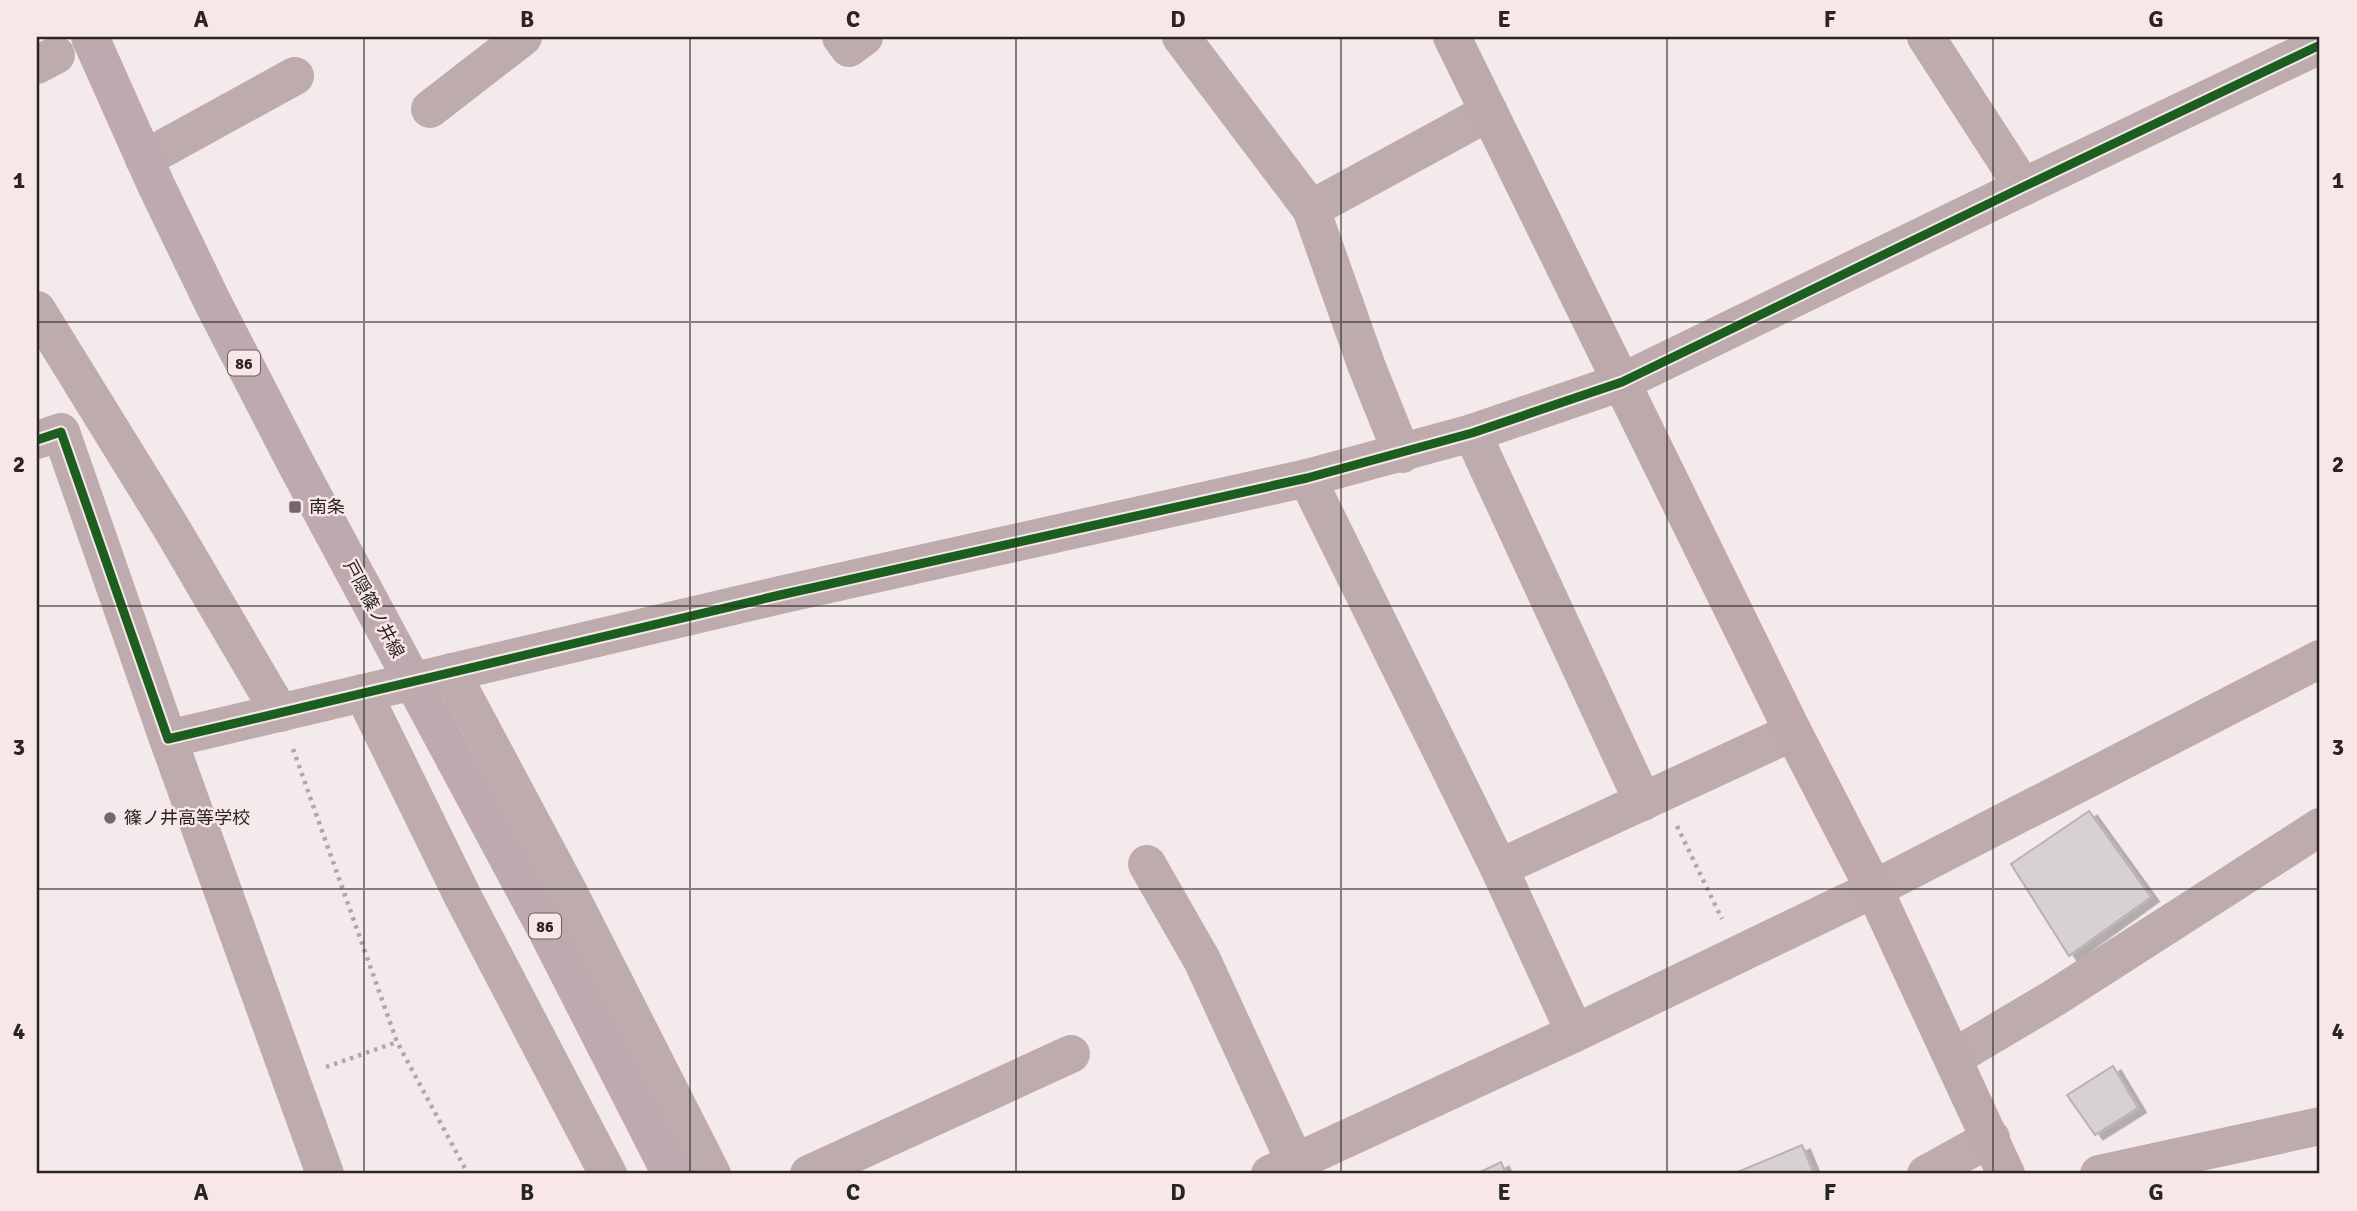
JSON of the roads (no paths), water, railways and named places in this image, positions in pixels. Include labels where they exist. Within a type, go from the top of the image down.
[{"type":"main road","name":"戸隠篠ノ井線","points":[[90,37],[144,159],[213,303],[295,462],[548,933],[671,1174]]},
{"type":"street","points":[[430,109],[523,37]]},
{"type":"street","points":[[841,37],[849,48],[864,37]]},
{"type":"street","points":[[1181,37],[1311,209],[1367,367],[1402,454]]},
{"type":"street","points":[[1452,37],[1793,733],[1874,889],[2006,1174]]},
{"type":"street","points":[[1926,37],[2023,187]]},
{"type":"street","points":[[168,739],[780,595],[1307,478],[1472,433],[1622,382],[2320,45]]},
{"type":"street","points":[[144,159],[295,76]]},
{"type":"street","points":[[1311,209],[1489,112]]},
{"type":"street","points":[[37,310],[169,524],[280,713]]},
{"type":"street","points":[[97,411],[49,436],[168,739],[325,1174]]},
{"type":"street","points":[[1472,433],[1652,798]]},
{"type":"street","points":[[1307,478],[1499,868],[1575,1033]]},
{"type":"street","points":[[1147,864],[1202,960],[1303,1166],[1874,889],[2320,660]]},
{"type":"street","points":[[452,672],[568,891],[712,1174]]},
{"type":"street","points":[[363,693],[463,897],[608,1174]]},
{"type":"street","points":[[1499,868],[1793,733]]},
{"type":"street","points":[[1953,1058],[2053,998],[2320,827]]},
{"type":"street","points":[[809,1174],[1071,1054]]},
{"type":"street","points":[[2099,1174],[2320,1126]]},
{"type":"street","points":[[1926,1174],[1991,1139]]},
{"type":"place","name":"南条","points":[[295,507]]},
{"type":"place","name":"篠ノ井高等学校","points":[[110,818]]}]
